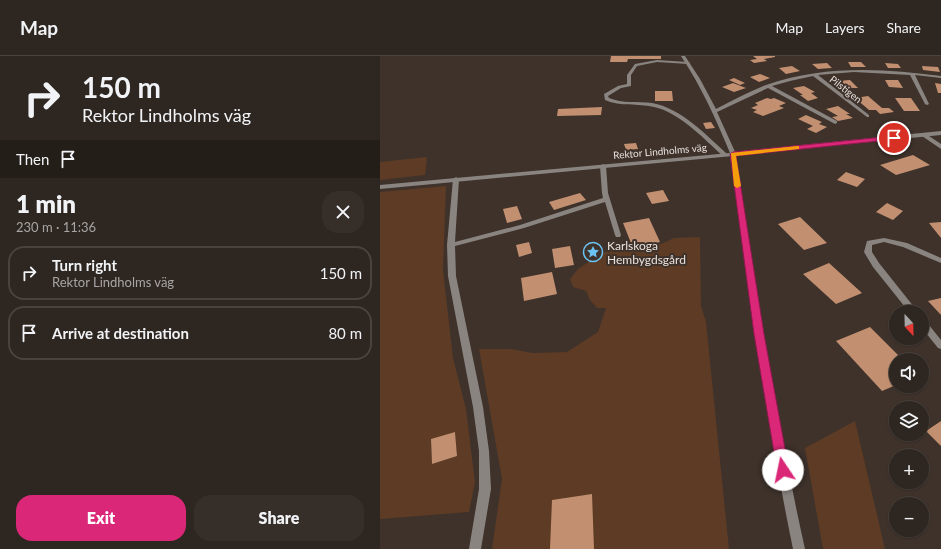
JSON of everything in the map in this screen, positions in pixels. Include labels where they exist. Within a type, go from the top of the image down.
[{"type":"street","points":[[683,56],[695,73],[716,112],[729,154],[775,429],[800,549]]},
{"type":"street","points":[[688,63],[657,61],[636,65],[629,75],[629,85],[620,87],[606,95],[607,99],[612,102],[641,103],[659,106],[677,116],[729,154]]},
{"type":"street","points":[[716,112],[768,86],[815,75],[859,72],[912,74],[941,77]]},
{"type":"street","points":[[912,74],[927,104]]},
{"type":"street","name":"Pilstigen","points":[[815,75],[867,116]]},
{"type":"street","points":[[768,86],[835,122]]},
{"type":"street","name":"Rektor Lindholms väg","points":[[380,187],[941,133]]},
{"type":"street","points":[[924,135],[941,146]]},
{"type":"street","points":[[603,166],[605,193],[618,235]]},
{"type":"street","points":[[456,179],[451,245],[453,282],[478,407],[484,452],[485,489],[475,549]]},
{"type":"street","points":[[451,245],[522,227],[607,199]]},
{"type":"street","points":[[908,305],[876,265],[868,252],[869,243],[884,240],[905,245],[941,261]]},
{"type":"street","points":[[929,331],[941,346]]},
{"type":"shaded area","points":[[427,157],[425,175],[380,180],[380,162]]},
{"type":"shaded area","points":[[446,186],[443,270],[453,358],[466,409],[475,482],[469,512],[380,519],[380,192]],"holes":[[[455,432],[457,456],[432,464],[431,440]]]},
{"type":"shaded area","points":[[700,237],[701,306],[706,322],[729,549],[492,549],[502,479],[479,349],[511,349],[533,353],[567,352],[598,332],[606,308],[597,308],[590,300],[586,291],[573,287],[570,279],[578,269],[615,247],[628,245],[632,249],[661,244],[674,238]]},
{"type":"shaded area","points":[[855,421],[885,549],[823,549],[805,448]]},
{"type":"building","points":[[611,56],[661,56],[661,59],[628,59],[627,62],[610,62]]},
{"type":"building","points":[[753,56],[775,57],[764,59],[767,61],[754,63],[750,60],[757,59]]},
{"type":"building","points":[[848,62],[861,62],[866,67],[851,67]]},
{"type":"building","points":[[827,63],[832,68],[818,69],[812,64]]},
{"type":"building","points":[[885,63],[898,64],[901,68],[888,68]]},
{"type":"building","points":[[792,66],[800,71],[786,74],[779,68]]},
{"type":"building","points":[[922,66],[938,67],[940,72],[923,70]]},
{"type":"building","points":[[760,74],[770,78],[759,82],[750,77]]},
{"type":"building","points":[[734,78],[745,83],[740,85],[729,80]]},
{"type":"building","points":[[850,80],[858,88],[844,88],[837,81]]},
{"type":"building","points":[[885,80],[898,80],[903,88],[889,87]]},
{"type":"building","points":[[733,83],[746,88],[734,92],[722,87]]},
{"type":"building","points":[[935,83],[941,84],[941,93],[938,93]]},
{"type":"building","points":[[804,86],[815,92],[811,93],[818,98],[808,101],[800,95],[803,95],[793,88]]},
{"type":"building","points":[[655,91],[672,91],[673,101],[655,101]]},
{"type":"building","points":[[868,96],[882,108],[889,108],[894,112],[880,114],[876,110],[869,110],[855,98]]},
{"type":"building","points":[[767,98],[774,98],[786,103],[779,106],[784,108],[763,116],[753,112],[757,110],[751,108],[758,105],[755,103]]},
{"type":"building","points":[[895,98],[911,98],[920,111],[904,111]]},
{"type":"building","points":[[838,106],[850,114],[846,114],[853,118],[838,121],[832,117],[838,116],[826,109]]},
{"type":"building","points":[[602,107],[601,115],[557,116],[558,109]]},
{"type":"building","points":[[806,115],[822,122],[819,124],[827,127],[816,133],[807,129],[813,126],[798,119]]},
{"type":"building","points":[[711,122],[715,128],[706,129],[703,123]]},
{"type":"building","points":[[636,143],[638,149],[626,150],[624,144]]},
{"type":"building","points":[[913,155],[930,165],[896,175],[880,165]]},
{"type":"building","points":[[846,172],[865,179],[857,187],[837,180]]},
{"type":"building","points":[[663,190],[669,201],[652,204],[646,193]]},
{"type":"building","points":[[580,193],[586,200],[554,210],[549,202]]},
{"type":"building","points":[[887,203],[903,211],[893,220],[876,212]]},
{"type":"building","points":[[517,206],[522,219],[507,223],[503,209]]},
{"type":"building","points":[[800,217],[827,243],[804,250],[778,224]]},
{"type":"building","points":[[649,218],[660,242],[633,248],[623,223]]},
{"type":"building","points":[[941,222],[941,238],[929,223]]},
{"type":"building","points":[[529,242],[532,253],[519,257],[516,245]]},
{"type":"building","points":[[570,246],[574,265],[555,268],[552,249]]},
{"type":"building","points":[[829,263],[862,293],[836,304],[803,274]]},
{"type":"building","points":[[552,272],[557,294],[524,301],[521,278]]},
{"type":"building","points":[[941,298],[941,315],[928,301]]},
{"type":"building","points":[[870,327],[896,353],[889,353],[889,388],[882,391],[836,341]]},
{"type":"building","points":[[941,421],[941,446],[929,434],[929,429]]},
{"type":"building","points":[[455,432],[457,456],[432,464],[431,439]]},
{"type":"building","points":[[592,494],[594,549],[550,549],[552,500]]},
{"type":"slow traffic","points":[[737,186],[733,154],[797,147]]},
{"type":"place","name":"Karlskoga Hembygdsgård","points":[[593,252]]},
{"type":"route","points":[[783,470],[759,334],[733,154],[894,138]]}]
